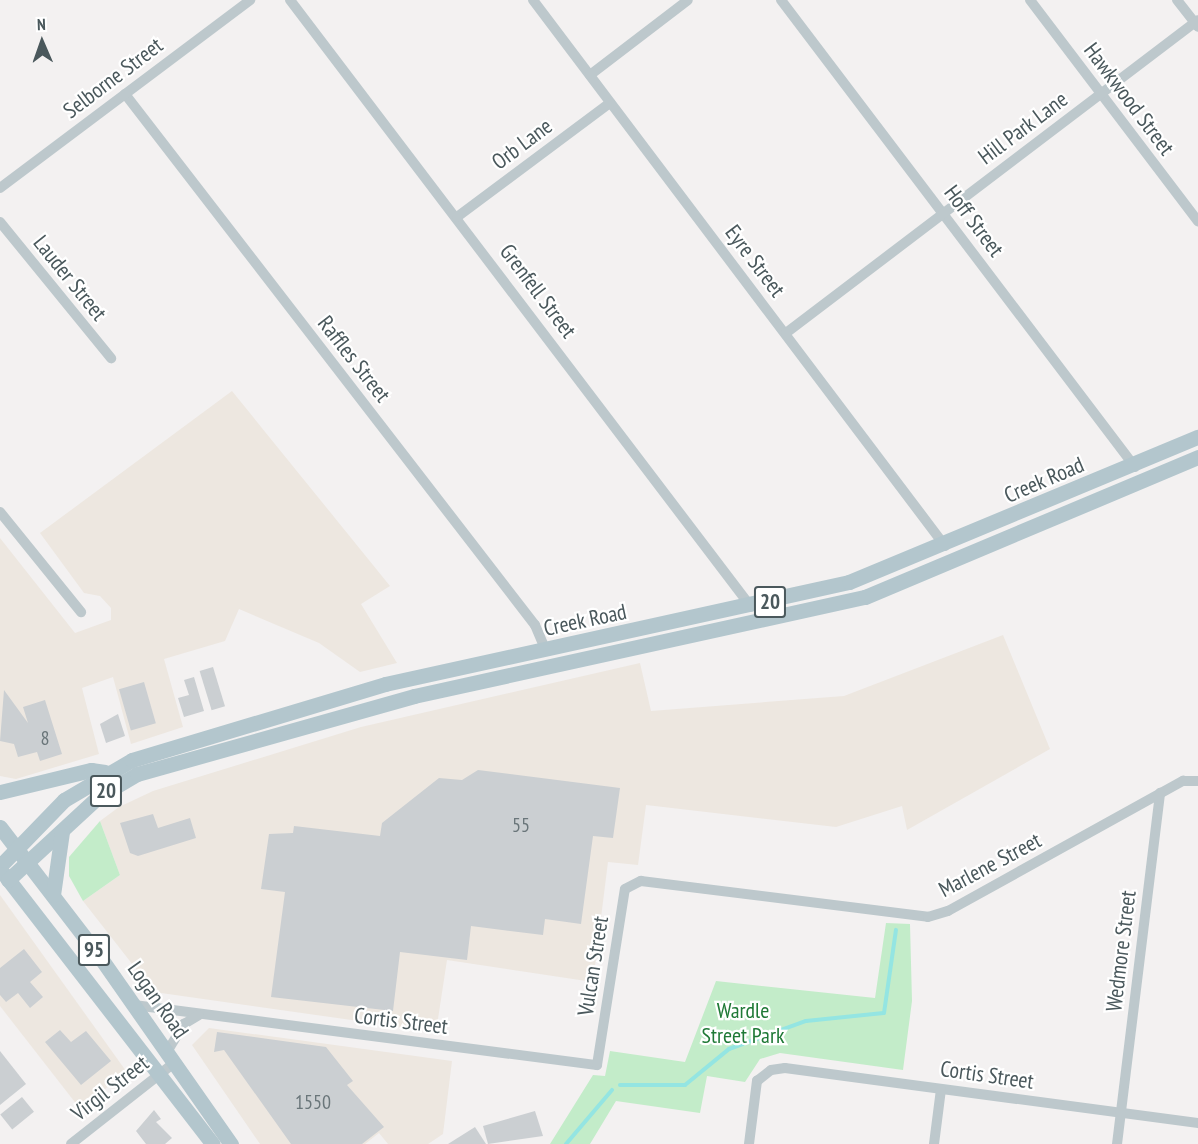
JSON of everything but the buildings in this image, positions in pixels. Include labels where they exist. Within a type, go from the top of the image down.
[{"type":"main road","name":"Creek Road","points":[[3,872],[18,849],[64,800],[105,772],[336,696],[751,607],[849,582],[945,546],[1135,467],[1198,437]]},
{"type":"main road","name":"Creek Road","points":[[3,872],[29,864],[98,797],[137,774],[414,696],[865,597],[1198,457]]},
{"type":"main road","points":[[0,792],[91,770],[105,772]]},
{"type":"main road","name":"Logan Road","points":[[0,827],[134,1005],[231,1144]]},
{"type":"main road","points":[[53,896],[62,832]]},
{"type":"main road","name":"Logan Road","points":[[3,872],[213,1144]]},
{"type":"street","name":"Selborne Street","points":[[0,188],[250,0]]},
{"type":"street","name":"Grenfell Street","points":[[290,0],[751,607]]},
{"type":"street","name":"Eyre Street","points":[[533,0],[945,546]]},
{"type":"street","points":[[590,75],[688,0]]},
{"type":"street","name":"Hoff Street","points":[[781,0],[1135,467]]},
{"type":"street","name":"Hawkwood Street","points":[[1030,0],[1198,221]]},
{"type":"street","points":[[1178,0],[1197,23]]},
{"type":"street","name":"Hill Park Lane","points":[[786,333],[1101,93],[1197,23]]},
{"type":"street","name":"Raffles Street","points":[[125,94],[535,625],[546,651]]},
{"type":"street","name":"Orb Lane","points":[[457,217],[610,103]]},
{"type":"street","name":"Lauder Street","points":[[0,222],[111,358]]},
{"type":"street","points":[[0,512],[81,612]]},
{"type":"street","name":"Marlene Street","points":[[641,881],[927,917],[948,912],[1160,793],[1198,780]]},
{"type":"street","name":"Wedmore Street","points":[[1117,1144],[1160,793]]},
{"type":"street","name":"Vulcan Street","points":[[597,1065],[625,889],[641,881]]},
{"type":"street","name":"Cortis Street","points":[[134,1005],[597,1065]]},
{"type":"street","points":[[170,1057],[184,1024],[199,1015]]},
{"type":"street","name":"Virgil Street","points":[[71,1144],[159,1074],[170,1057]]},
{"type":"street","name":"Cortis Street","points":[[749,1144],[758,1081],[771,1070],[941,1089],[1198,1124]]},
{"type":"street","points":[[934,1144],[941,1089]]},
{"type":"shaded area","points":[[232,391],[390,586],[361,604],[397,663],[360,672],[319,643],[239,609],[225,641],[164,659],[183,727],[131,744],[113,677],[82,688],[99,754],[16,779],[0,776],[0,538],[75,633],[111,620],[111,608],[100,596],[84,593],[40,533]]},
{"type":"shaded area","points":[[1003,635],[1050,749],[907,830],[902,806],[836,827],[646,805],[638,865],[608,862],[593,982],[447,960],[436,1032],[154,992],[83,901],[120,875],[100,821],[119,807],[153,791],[361,727],[640,663],[651,711],[844,696]]},
{"type":"shaded area","points":[[0,895],[126,1071],[81,1110],[0,1006]]},
{"type":"shaded area","points":[[209,1028],[452,1061],[443,1134],[428,1144],[388,1144],[379,1133],[365,1144],[260,1144],[192,1045]]},
{"type":"green space","points":[[100,821],[120,875],[83,901],[69,876],[69,857]]},
{"type":"green space","name":"Wardle Street Park","points":[[886,923],[910,924],[912,1001],[903,1070],[780,1053],[760,1059],[745,1082],[707,1076],[700,1113],[616,1101],[590,1144],[550,1144],[593,1075],[605,1076],[610,1051],[685,1062],[716,981],[875,998]]},
{"type":"waterway","points":[[620,1085],[685,1085],[729,1049],[806,1021],[884,1013],[896,930]]},
{"type":"waterway","points":[[566,1144],[612,1090]]}]
